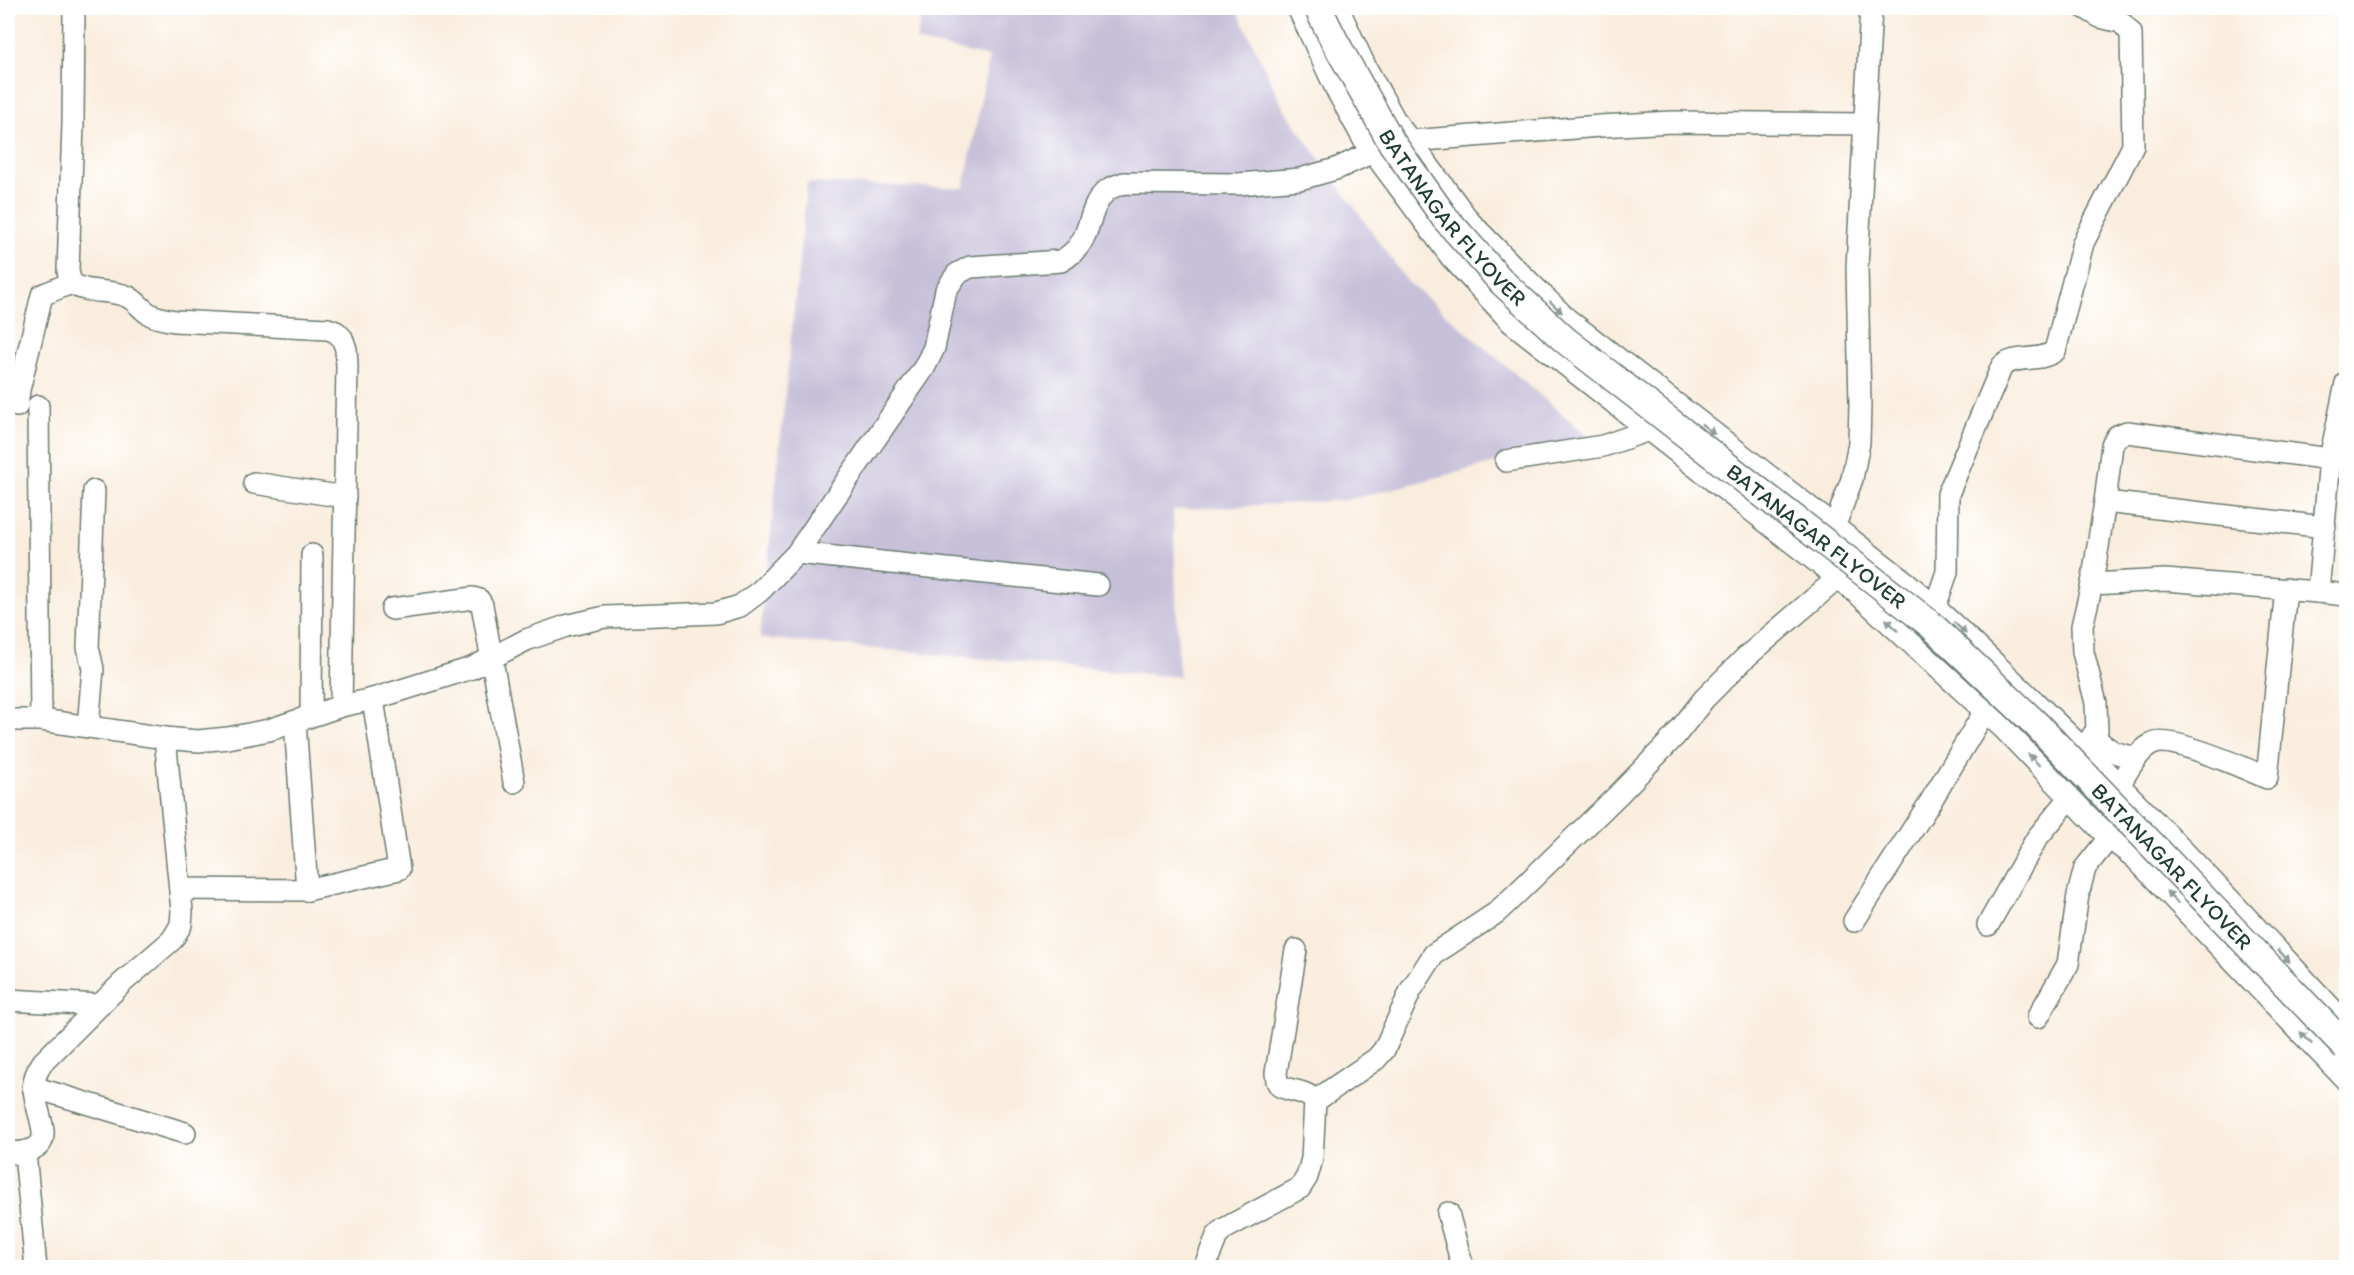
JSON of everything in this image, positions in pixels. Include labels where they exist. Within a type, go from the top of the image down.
[{"type":"main road","name":"BATANAGAR FLYOVER","points":[[1318,8],[1392,142],[1445,218],[1502,282],[1565,340],[1930,624],[2037,725],[2346,1047]]},
{"type":"street","points":[[74,8],[68,271],[71,283],[78,288],[127,296],[157,318],[336,332],[342,338],[346,349],[347,366],[341,706]]},
{"type":"street","points":[[1298,8],[1337,91],[1373,152],[1451,257],[1511,322],[1858,594],[1985,711],[2109,838],[2135,858],[2346,1080]]},
{"type":"street","points":[[1338,8],[1365,66],[1396,122],[1470,222],[1567,319],[1935,607],[2088,742],[2119,785],[2231,899],[2346,1024]]},
{"type":"street","points":[[1834,528],[1852,479],[1859,444],[1857,267],[1871,8]]},
{"type":"street","points":[[1935,607],[1947,572],[1948,494],[2002,366],[2009,360],[2047,357],[2055,351],[2083,243],[2133,146],[2131,33],[2121,22],[2100,17],[2085,8]]},
{"type":"street","points":[[8,720],[41,720],[198,741],[228,738],[269,730],[341,706],[373,699],[472,668],[526,640],[566,626],[605,617],[716,614],[740,606],[760,591],[797,553],[924,368],[934,348],[946,290],[957,274],[970,267],[1061,261],[1075,254],[1085,240],[1096,204],[1108,189],[1124,183],[1239,184],[1300,179],[1336,169],[1373,152],[1411,141],[1672,122],[1864,124]]},
{"type":"street","points":[[41,720],[28,406],[19,390],[42,295],[71,283]]},
{"type":"street","points":[[2318,592],[2330,459],[2346,383]]},
{"type":"street","points":[[1506,461],[1602,446],[1649,430]]},
{"type":"street","points":[[2055,781],[2097,731],[2097,717],[2083,652],[2082,626],[2092,584],[2112,445],[2117,436],[2127,432],[2330,459]]},
{"type":"street","points":[[254,483],[345,497]]},
{"type":"street","points":[[88,727],[93,669],[88,647],[94,490]]},
{"type":"street","points":[[2105,502],[2325,527]]},
{"type":"street","points":[[797,553],[1098,585]]},
{"type":"street","points":[[307,890],[303,719],[312,555]]},
{"type":"street","points":[[1315,1101],[1376,1059],[1384,1050],[1411,990],[1434,954],[1496,913],[1619,795],[1675,736],[1704,699],[1744,658],[1838,578]]},
{"type":"street","points":[[2092,584],[2165,580],[2346,595]]},
{"type":"street","points":[[2119,785],[2137,757],[2154,743],[2164,742],[2223,758],[2267,778],[2286,589]]},
{"type":"street","points":[[392,609],[473,598],[479,600],[482,605],[514,782]]},
{"type":"street","points":[[180,890],[307,890],[399,869],[373,699]]},
{"type":"street","points":[[1854,921],[1882,880],[1985,711]]},
{"type":"street","points":[[36,1268],[16,1153],[34,1149],[42,1142],[45,1130],[33,1087],[37,1070],[100,1005],[172,940],[181,925],[182,910],[165,738]]},
{"type":"street","points":[[2088,742],[2114,753],[2137,757]]},
{"type":"street","points":[[1988,925],[2037,838],[2070,798]]},
{"type":"street","points":[[2038,1017],[2068,964],[2078,895],[2085,868],[2109,838]]},
{"type":"street","points":[[1204,1268],[1217,1236],[1224,1229],[1286,1198],[1300,1188],[1312,1159],[1315,1101],[1301,1091],[1280,1086],[1276,1073],[1296,950]]},
{"type":"street","points":[[8,1000],[100,1005]]},
{"type":"street","points":[[33,1087],[185,1133]]},
{"type":"street","points":[[1448,1213],[1463,1268]]},
{"type":"shaded area","points":[[923,8],[1236,8],[1283,107],[1407,281],[1591,439],[1347,500],[1173,510],[1179,677],[760,638],[807,183],[964,188],[989,57],[916,41]]}]
